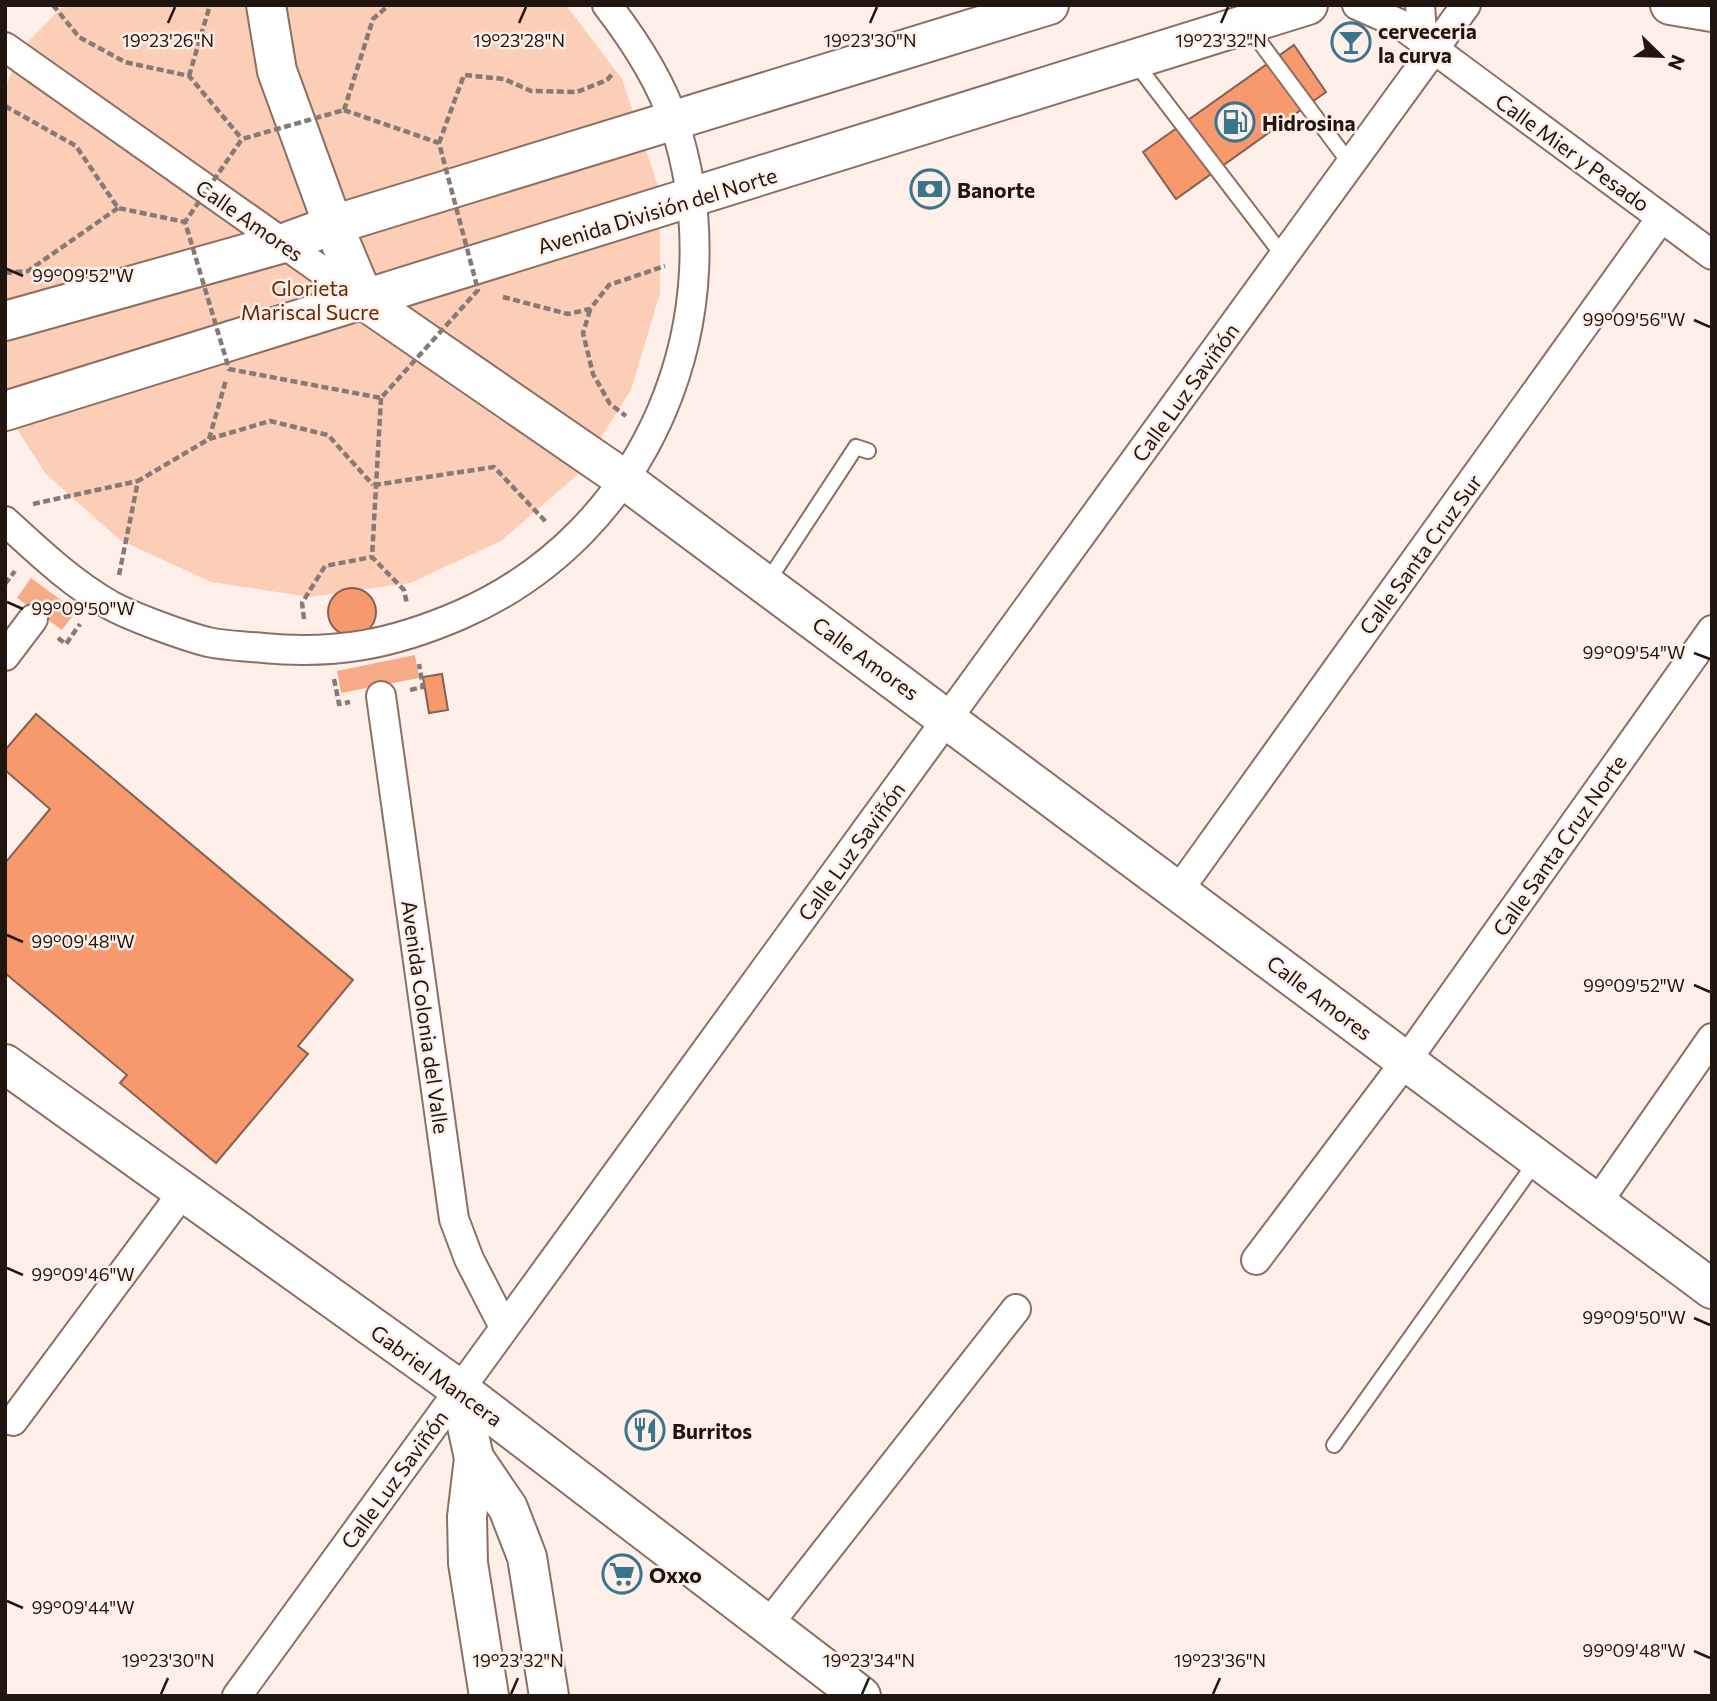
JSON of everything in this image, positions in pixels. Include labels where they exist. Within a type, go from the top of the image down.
[{"type":"main road","points":[[266,5],[277,72],[333,225],[365,301]]},
{"type":"main road","points":[[5,321],[284,243],[333,225],[1049,5]]},
{"type":"main road","name":"Avenida División del Norte","points":[[5,411],[1308,5]]},
{"type":"main road","points":[[1670,5],[1712,12]]},
{"type":"main road","name":"Calle Amores","points":[[365,301],[625,480],[1712,1289]]},
{"type":"main road","name":"Gabriel Mancera","points":[[5,1064],[459,1389],[861,1696]]},
{"type":"main road","points":[[459,1389],[474,1458],[467,1517],[468,1563],[489,1696]]},
{"type":"main road","points":[[474,1458],[508,1508],[527,1557],[549,1696]]},
{"type":"street","points":[[5,521],[64,576],[113,607],[208,642],[319,652],[414,635],[496,599],[569,545],[625,480],[652,435],[684,349],[696,258],[692,199],[674,121],[637,44],[607,5]]},
{"type":"street","name":"Calle Mier y Pesado","points":[[1357,5],[1400,23],[1712,255]]},
{"type":"street","points":[[1420,5],[1422,32],[1434,50]]},
{"type":"street","name":"Calle Luz Saviñón","points":[[237,1696],[1466,5]]},
{"type":"street","name":"Calle Amores","points":[[5,47],[365,301]]},
{"type":"street","name":"Calle Santa Cruz Sur","points":[[1178,891],[1661,218]]},
{"type":"street","points":[[5,656],[33,619]]},
{"type":"street","name":"Calle Santa Cruz Norte","points":[[1256,1260],[1406,1061],[1712,630]]},
{"type":"street","name":"Avenida Colonia del Valle","points":[[381,696],[454,1219],[470,1259],[504,1327]]},
{"type":"street","points":[[1597,1203],[1712,1038]]},
{"type":"street","points":[[13,1421],[183,1192]]},
{"type":"street","points":[[768,1626],[1016,1309]]},
{"type":"lane","points":[[1247,24],[1351,165]]},
{"type":"lane","points":[[1133,60],[1284,257]]},
{"type":"lane","points":[[766,584],[856,447],[868,451]]},
{"type":"lane","points":[[1334,1445],[1538,1159]]},
{"type":"path","points":[[53,5],[79,37],[125,62],[188,76],[242,139]]},
{"type":"path","points":[[188,76],[210,5]]},
{"type":"path","points":[[344,110],[373,19],[389,5]]},
{"type":"path","points":[[478,290],[439,143],[464,75],[504,79],[531,91],[577,92],[607,80],[637,44]]},
{"type":"path","points":[[5,106],[76,146],[118,208],[185,222]]},
{"type":"path","points":[[185,222],[242,139],[344,110],[439,143]]},
{"type":"path","points":[[5,273],[28,271],[118,208]]},
{"type":"path","points":[[185,222],[229,369],[209,439]]},
{"type":"path","points":[[652,435],[610,404],[593,373],[583,333],[590,309],[608,285],[696,258]]},
{"type":"path","points":[[478,290],[568,314],[590,309]]},
{"type":"path","points":[[372,557],[325,566],[302,603],[339,704],[423,687],[404,590],[372,557],[381,398],[478,290]]},
{"type":"path","points":[[229,369],[381,398]]},
{"type":"path","points":[[32,504],[138,481],[209,439],[270,421],[328,435],[374,485]]},
{"type":"path","points":[[374,485],[494,467],[569,545]]},
{"type":"path","points":[[113,607],[138,481]]},
{"type":"green space","name":"Glorieta Mariscal Sucre","points":[[64,5],[566,5],[622,79],[660,192],[660,293],[631,390],[577,475],[501,541],[410,583],[310,597],[211,582],[120,540],[45,473],[5,410],[5,87],[25,45]]},
{"type":"shaded area","points":[[31,578],[76,611],[62,630],[17,598]]},
{"type":"shaded area","points":[[415,655],[419,678],[341,693],[337,671]]},
{"type":"building","name":"Hidrosina","points":[[1294,45],[1326,92],[1176,199],[1143,152]]},
{"type":"building","points":[[352,588],[369,595],[376,612],[369,629],[352,636],[335,629],[328,612],[335,595]]},
{"type":"building","points":[[442,674],[448,710],[429,713],[423,677]]},
{"type":"building","points":[[36,714],[353,980],[298,1046],[308,1054],[216,1163],[120,1083],[127,1075],[5,973],[5,863],[50,809],[5,770],[5,750]]},
{"type":"place","name":"cerveceria la curva","points":[[1351,42]]},
{"type":"place","name":"Hidrosina","points":[[1235,122]]},
{"type":"place","name":"Banorte","points":[[930,189]]},
{"type":"place","name":"Burritos","points":[[645,1430]]},
{"type":"place","name":"Oxxo","points":[[622,1574]]}]
